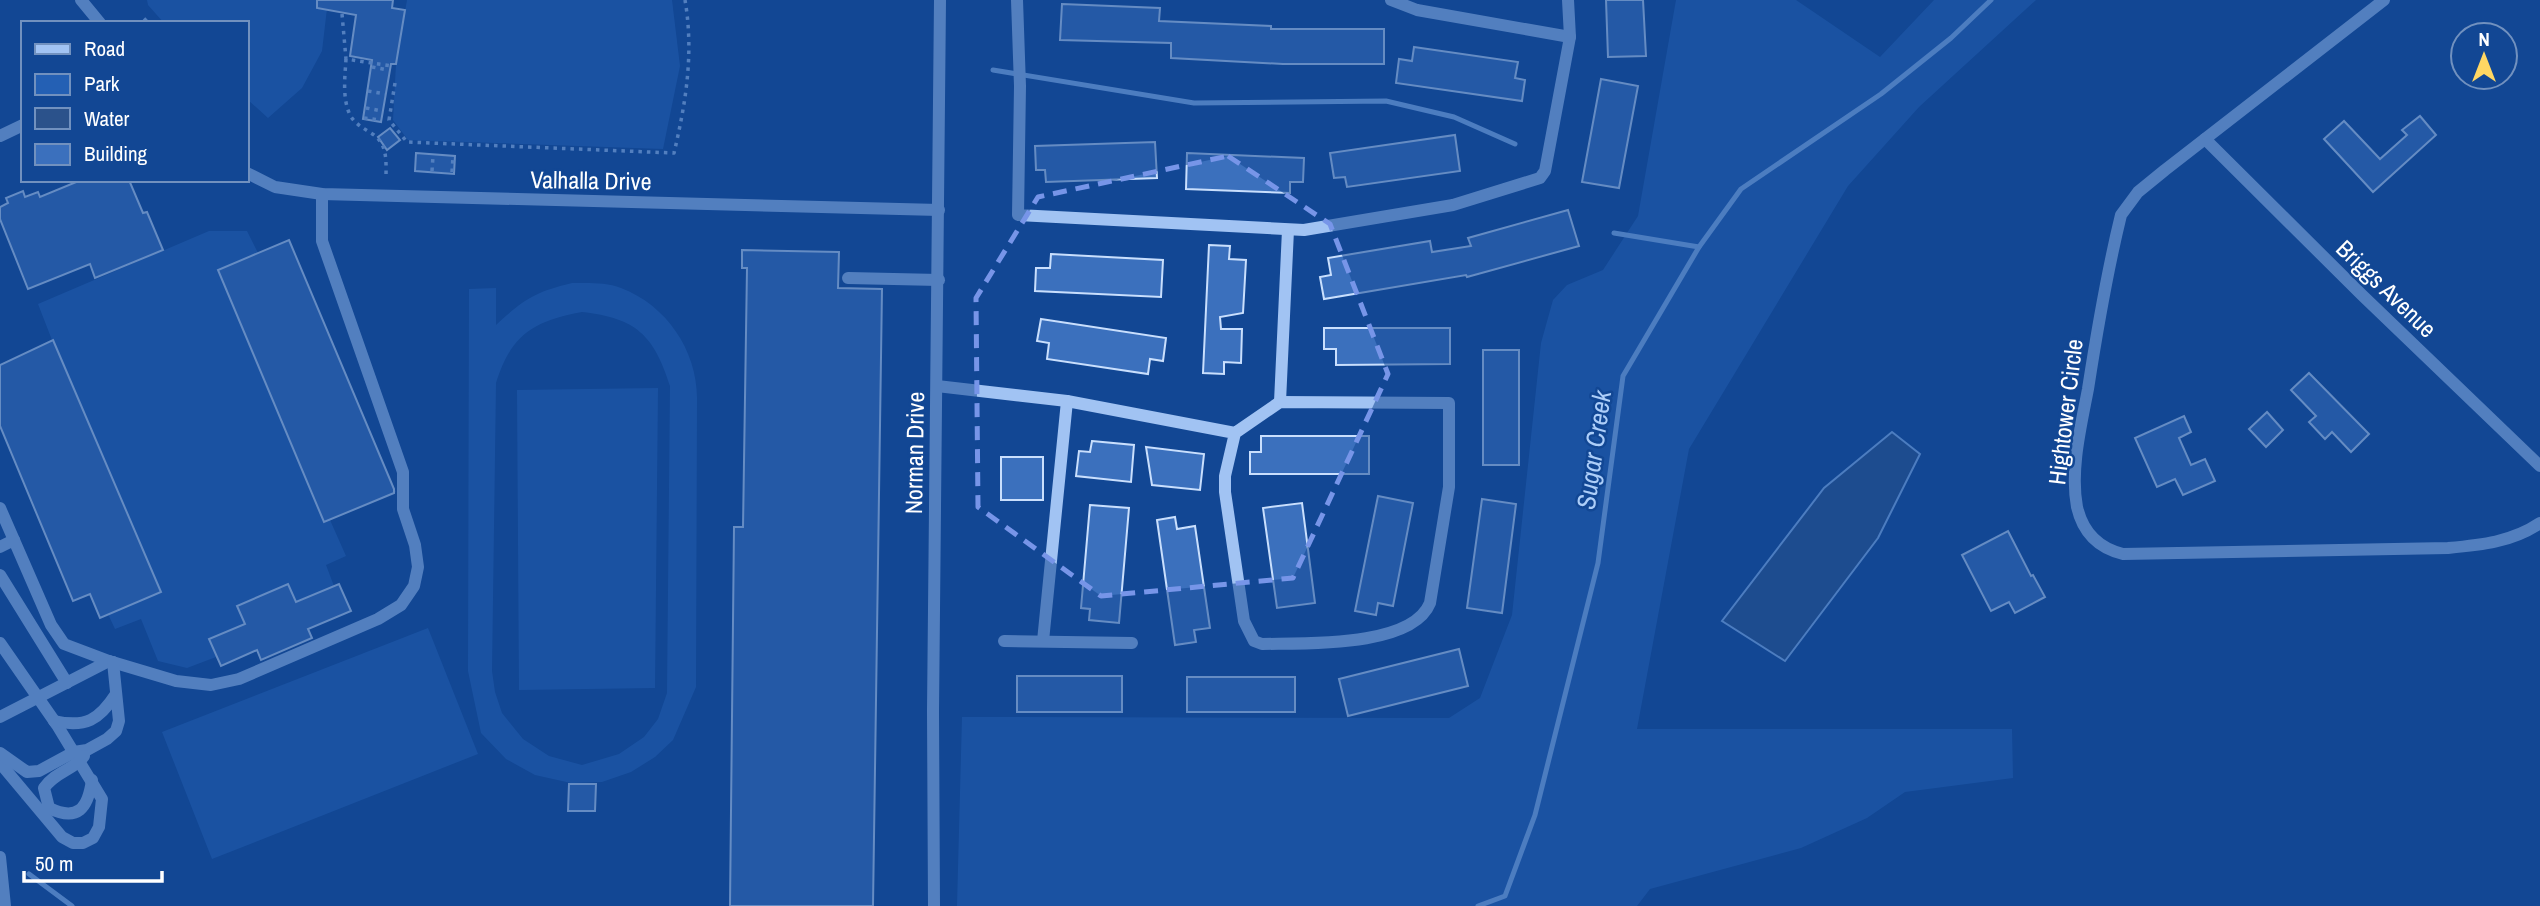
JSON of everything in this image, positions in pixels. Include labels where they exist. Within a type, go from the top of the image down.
[{"type":"street","points":[[81,0],[98,21]]},
{"type":"street","name":"Norman Drive","points":[[934,906],[933,711],[940,0]]},
{"type":"street","points":[[1017,0],[1020,65],[1018,215],[1287,230],[1304,230],[1453,205],[1540,178],[1545,171],[1570,37],[1568,0]]},
{"type":"street","points":[[1391,0],[1417,10],[1570,37]]},
{"type":"street","name":"Hightower Circle","points":[[2384,0],[2138,192],[2121,215],[2098,330],[2077,458],[2078,509],[2086,529],[2104,550],[2123,554],[2448,548],[2489,544],[2518,536],[2540,523]]},
{"type":"street","points":[[0,136],[21,126]]},
{"type":"street","name":"Briggs Avenue","points":[[2205,139],[2540,466]]},
{"type":"street","name":"Valhalla Drive","points":[[248,174],[275,187],[322,194],[939,211]]},
{"type":"street","points":[[0,508],[56,635],[70,648],[185,683],[211,685],[239,679],[378,619],[401,605],[417,578],[417,555],[403,509],[403,472],[322,241],[322,194]]},
{"type":"street","points":[[1280,402],[1287,230]]},
{"type":"street","points":[[848,278],[939,280]]},
{"type":"street","points":[[937,386],[1067,401],[1235,433]]},
{"type":"street","points":[[1043,641],[1067,401]]},
{"type":"street","points":[[1280,402],[1449,403],[1449,487],[1430,603],[1421,618],[1412,624],[1360,641],[1262,644],[1254,641],[1244,621],[1225,492],[1225,476],[1235,433],[1280,402]]},
{"type":"street","points":[[0,547],[14,540]]},
{"type":"street","points":[[0,575],[66,683]]},
{"type":"street","points":[[1004,641],[1132,643]]},
{"type":"street","points":[[0,643],[80,755],[102,799],[99,827],[93,838],[83,843],[73,843],[62,836],[5,769],[0,755]]},
{"type":"street","points":[[0,717],[111,662]]},
{"type":"street","points":[[0,755],[27,772],[39,771],[80,755],[107,739],[116,731],[119,721],[111,662]]},
{"type":"street","points":[[54,721],[76,724],[90,720],[104,712],[116,694]]},
{"type":"street","points":[[50,822],[44,788],[80,755]]},
{"type":"street","points":[[49,808],[62,814],[71,814],[83,808],[89,801],[92,780]]},
{"type":"street","points":[[0,857],[5,906]]},
{"type":"path","points":[[395,83],[389,120],[407,142],[674,153],[689,78],[690,46],[685,0]]},
{"type":"path","points":[[342,14],[347,105],[356,122],[373,134],[387,152],[386,178]]},
{"type":"path","points":[[144,21],[149,16]]},
{"type":"path","points":[[346,59],[390,68],[372,67]]},
{"type":"path","points":[[369,91],[385,94]]},
{"type":"path","points":[[366,108],[382,111]]},
{"type":"path","points":[[364,118],[381,120]]},
{"type":"path","points":[[432,171],[433,156]]},
{"type":"path","points":[[452,172],[453,157]]},
{"type":"highlighted area","points":[[1228,156],[1330,224],[1388,374],[1293,578],[1101,596],[978,507],[976,298],[1038,197]]},
{"type":"green space","points":[[147,0],[328,0],[322,51],[302,88],[268,118],[248,100],[248,21],[162,21],[148,5]]},
{"type":"green space","points":[[407,0],[672,0],[680,66],[663,149],[408,140],[393,120],[396,64]]},
{"type":"green space","points":[[1676,0],[1796,0],[1880,57],[1934,0],[2036,0],[1919,107],[1848,186],[1689,449],[1637,729],[2012,729],[2013,778],[1905,792],[1867,818],[1801,848],[1650,889],[1637,906],[957,906],[962,717],[1449,718],[1480,698],[1512,615],[1541,343],[1553,300],[1567,285],[1603,270],[1638,216]]},
{"type":"green space","points":[[209,231],[247,231],[258,253],[289,240],[396,492],[330,520],[346,556],[326,565],[334,586],[339,584],[351,611],[221,666],[216,657],[187,668],[158,661],[141,619],[115,629],[108,614],[90,594],[73,601],[0,426],[0,365],[52,340],[38,304]]},
{"type":"green space","points":[[572,283],[609,285],[621,288],[652,306],[676,331],[685,347],[696,380],[696,687],[673,740],[655,757],[631,772],[602,782],[571,783],[535,775],[506,759],[481,733],[468,671],[469,289],[496,288],[496,325],[539,293]],"holes":[[[582,312],[616,319],[640,332],[657,354],[670,386],[667,693],[658,719],[644,737],[619,754],[582,765],[549,756],[523,739],[502,713],[495,692],[492,671],[496,383],[509,353],[526,333],[550,320],[565,316]]]},
{"type":"green space","points":[[658,388],[655,688],[519,690],[517,390]]},
{"type":"green space","points":[[428,628],[478,754],[212,859],[162,732]]},
{"type":"water","points":[[1892,432],[1920,454],[1878,538],[1785,661],[1722,621],[1824,488]]},
{"type":"building","points":[[317,0],[393,0],[392,8],[405,10],[396,64],[391,64],[381,122],[363,119],[372,60],[350,56],[356,15],[317,8]]},
{"type":"building","points":[[1606,0],[1643,0],[1646,56],[1608,57]]},
{"type":"building","points":[[1062,4],[1160,8],[1159,21],[1271,26],[1271,29],[1384,29],[1384,64],[1283,64],[1171,58],[1171,43],[1060,40]]},
{"type":"building","points":[[1414,47],[1518,62],[1515,78],[1525,80],[1522,101],[1396,83],[1399,59],[1412,61]]},
{"type":"building","points":[[1601,79],[1638,86],[1619,188],[1582,182]]},
{"type":"building","points":[[2420,116],[2436,135],[2373,192],[2324,139],[2344,121],[2380,159],[2407,135],[2402,130]]},
{"type":"building","points":[[390,128],[400,140],[387,150],[378,137]]},
{"type":"building","points":[[1455,135],[1460,171],[1347,187],[1345,177],[1334,178],[1330,153]]},
{"type":"building","points":[[1155,142],[1157,178],[1046,182],[1045,170],[1036,170],[1035,146]]},
{"type":"building","points":[[416,153],[455,156],[454,174],[415,171]]},
{"type":"building","points":[[1187,153],[1304,158],[1303,182],[1290,182],[1290,193],[1186,189]]},
{"type":"building","points":[[76,182],[130,182],[143,213],[147,212],[163,250],[95,278],[90,264],[28,289],[0,219],[0,207],[8,203],[6,198],[23,191],[25,197],[38,192],[40,197]]},
{"type":"building","points":[[1568,210],[1579,246],[1467,277],[1466,275],[1324,299],[1320,277],[1331,275],[1328,258],[1430,241],[1432,252],[1471,246],[1468,238]]},
{"type":"building","points":[[289,240],[394,489],[394,493],[324,522],[218,270]]},
{"type":"building","points":[[1209,245],[1230,246],[1229,259],[1246,260],[1243,313],[1220,317],[1221,329],[1242,329],[1241,363],[1224,362],[1224,374],[1203,373]]},
{"type":"building","points":[[742,250],[839,252],[838,288],[882,289],[873,906],[730,906],[734,527],[743,527],[747,268],[742,268]]},
{"type":"building","points":[[1051,254],[1163,260],[1161,297],[1035,291],[1036,268],[1050,268]]},
{"type":"building","points":[[1041,319],[1166,338],[1163,361],[1150,359],[1148,374],[1047,359],[1049,343],[1037,341]]},
{"type":"building","points":[[1324,328],[1450,328],[1450,364],[1336,365],[1336,349],[1324,349]]},
{"type":"building","points":[[53,340],[161,592],[100,618],[90,594],[73,601],[0,426],[0,365]]},
{"type":"building","points":[[1483,350],[1519,350],[1519,465],[1483,465]]},
{"type":"building","points":[[2309,373],[2369,434],[2351,452],[2332,432],[2325,439],[2309,422],[2316,416],[2291,390]]},
{"type":"building","points":[[2267,412],[2283,430],[2266,447],[2249,429]]},
{"type":"building","points":[[2184,416],[2191,432],[2179,438],[2191,465],[2205,459],[2215,481],[2183,495],[2175,479],[2157,487],[2135,438]]},
{"type":"building","points":[[1261,436],[1369,436],[1369,474],[1250,474],[1250,452],[1261,452]]},
{"type":"building","points":[[1092,441],[1134,445],[1131,482],[1076,476],[1079,451],[1090,452]]},
{"type":"building","points":[[1146,447],[1204,454],[1200,490],[1152,485]]},
{"type":"building","points":[[1001,457],[1043,457],[1043,500],[1001,500]]},
{"type":"building","points":[[1378,496],[1413,503],[1393,606],[1378,603],[1376,615],[1355,611]]},
{"type":"building","points":[[1482,499],[1516,504],[1502,613],[1467,608]]},
{"type":"building","points":[[1302,503],[1315,603],[1277,608],[1263,508]]},
{"type":"building","points":[[1090,505],[1129,508],[1119,623],[1089,620],[1090,609],[1081,608]]},
{"type":"building","points":[[1175,517],[1177,529],[1195,526],[1210,628],[1194,630],[1196,642],[1175,645],[1157,520]]},
{"type":"building","points":[[2008,531],[2045,597],[2015,613],[2009,602],[1991,611],[1962,555]]},
{"type":"building","points":[[288,584],[296,602],[339,584],[351,611],[308,629],[312,638],[261,660],[257,650],[221,666],[209,639],[245,624],[237,606]]},
{"type":"building","points":[[1459,649],[1468,686],[1348,716],[1339,679]]},
{"type":"building","points":[[1017,676],[1122,676],[1122,712],[1017,712]]},
{"type":"building","points":[[1187,677],[1295,677],[1295,712],[1187,712]]},
{"type":"building","points":[[569,784],[596,784],[595,811],[568,811]]},
{"type":"waterway","name":"Sugar Creek","points":[[1478,906],[1505,896],[1535,815],[1598,563],[1623,376],[1699,247],[1741,189],[1881,94],[1951,38],[1991,0]]},
{"type":"waterway","points":[[993,70],[1194,103],[1386,101],[1454,117],[1515,144]]},
{"type":"waterway","points":[[1614,233],[1699,247]]},
{"type":"waterway","points":[[29,874],[72,906]]}]
